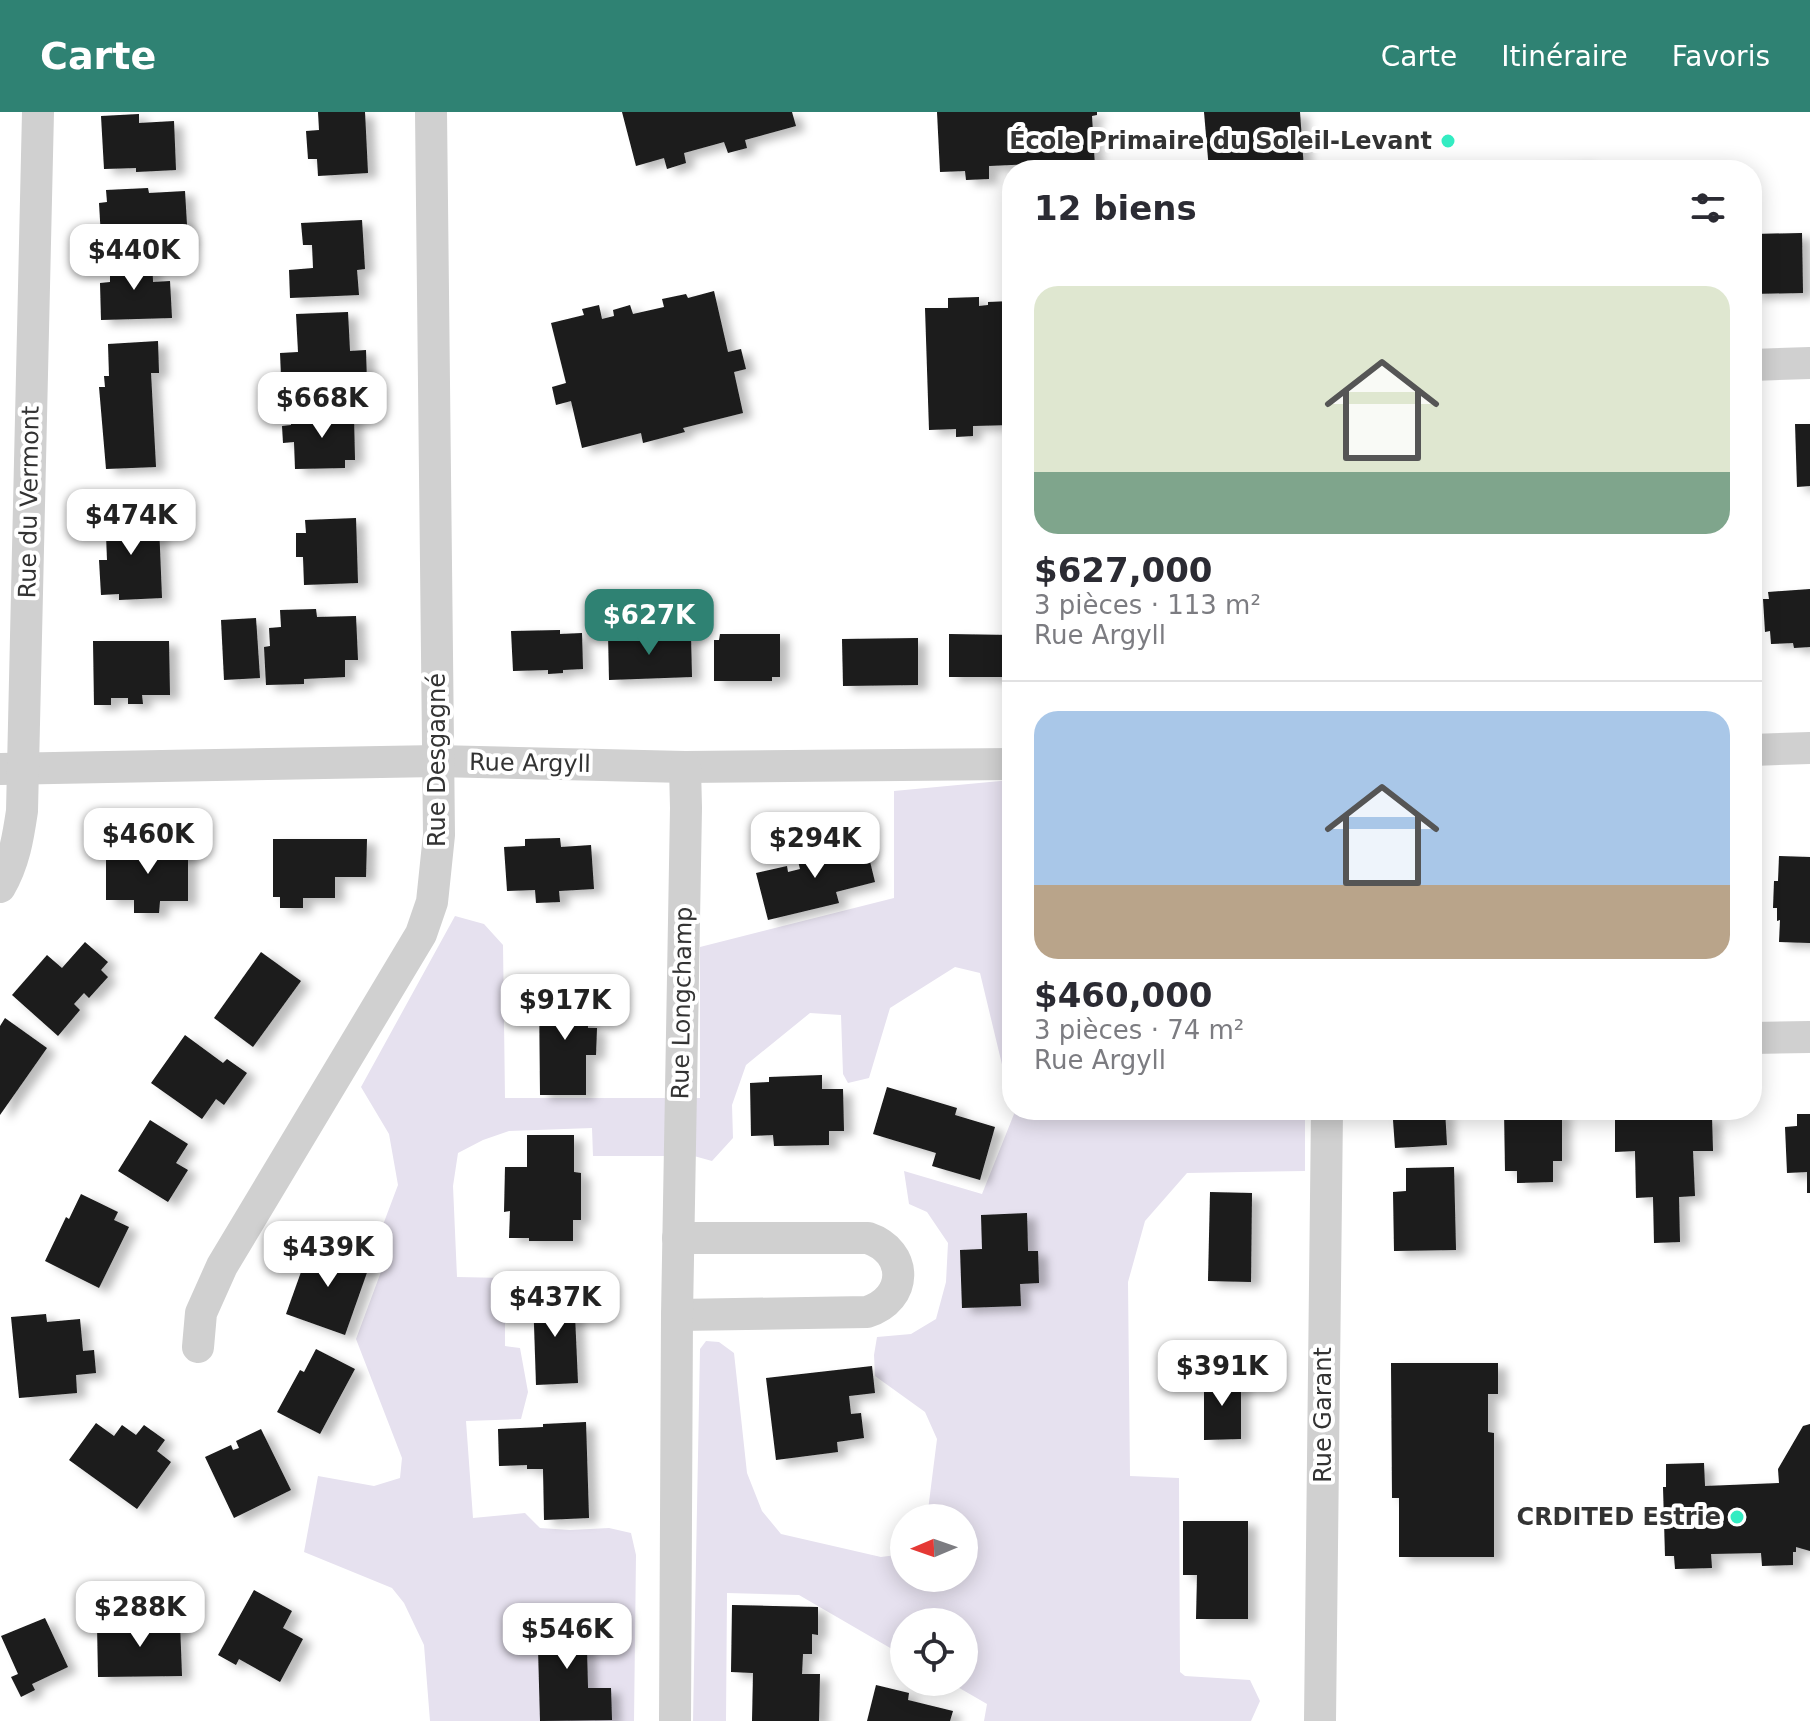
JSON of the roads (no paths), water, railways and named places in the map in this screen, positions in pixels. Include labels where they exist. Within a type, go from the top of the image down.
[{"type":"street","name":"Rue du Vermont","points":[[0,887],[9,872],[18,842],[22,811],[12,768],[38,112]]},
{"type":"street","name":"Rue Desgagné","points":[[198,1347],[201,1313],[222,1266],[421,934],[432,902],[439,835],[431,112]]},
{"type":"street","points":[[1762,365],[1810,363]]},
{"type":"street","points":[[1762,750],[1810,748]]},
{"type":"street","name":"Rue Argyll","points":[[12,768],[437,761],[685,767],[1002,764]]},
{"type":"street","name":"Rue Longchamp","points":[[675,1721],[685,767]]},
{"type":"street","points":[[1762,1038],[1810,1037]]},
{"type":"street","name":"Rue Garant","points":[[1320,1721],[1327,1120]]},
{"type":"street","points":[[677,1315],[867,1312],[889,1301],[898,1278],[894,1257],[887,1248],[868,1238],[678,1238]]},
{"type":"place","name":"École Primaire du Soleil-Levant","points":[[1448,141]]},
{"type":"place","name":"CRDITED Estrie","points":[[1737,1517]]}]
